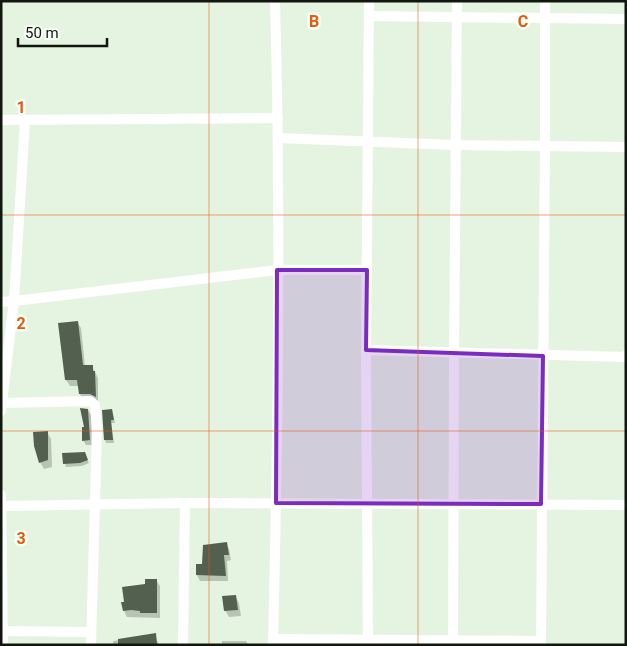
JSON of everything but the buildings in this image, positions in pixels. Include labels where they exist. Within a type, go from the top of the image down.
[{"type":"street","points":[[275,1],[278,138],[276,503],[273,642],[368,643],[541,643],[545,1]]},
{"type":"street","points":[[368,643],[366,350],[369,1]]},
{"type":"street","points":[[453,643],[457,1]]},
{"type":"street","points":[[369,16],[626,18]]},
{"type":"street","points":[[1,120],[278,118]]},
{"type":"street","points":[[1,411],[14,302],[25,120]]},
{"type":"street","points":[[278,138],[455,145],[626,147]]},
{"type":"street","points":[[1,302],[277,270],[367,270]]},
{"type":"street","points":[[366,350],[543,356],[624,357],[626,355]]},
{"type":"street","points":[[2,403],[90,402],[95,405],[97,428],[91,645]]},
{"type":"street","points":[[1,495],[3,645]]},
{"type":"street","points":[[2,506],[276,503],[626,504]]},
{"type":"street","points":[[183,645],[185,504]]},
{"type":"street","points":[[2,631],[92,632]]},
{"type":"highlighted area","points":[[277,270],[367,270],[366,350],[543,356],[541,504],[276,503]]}]
